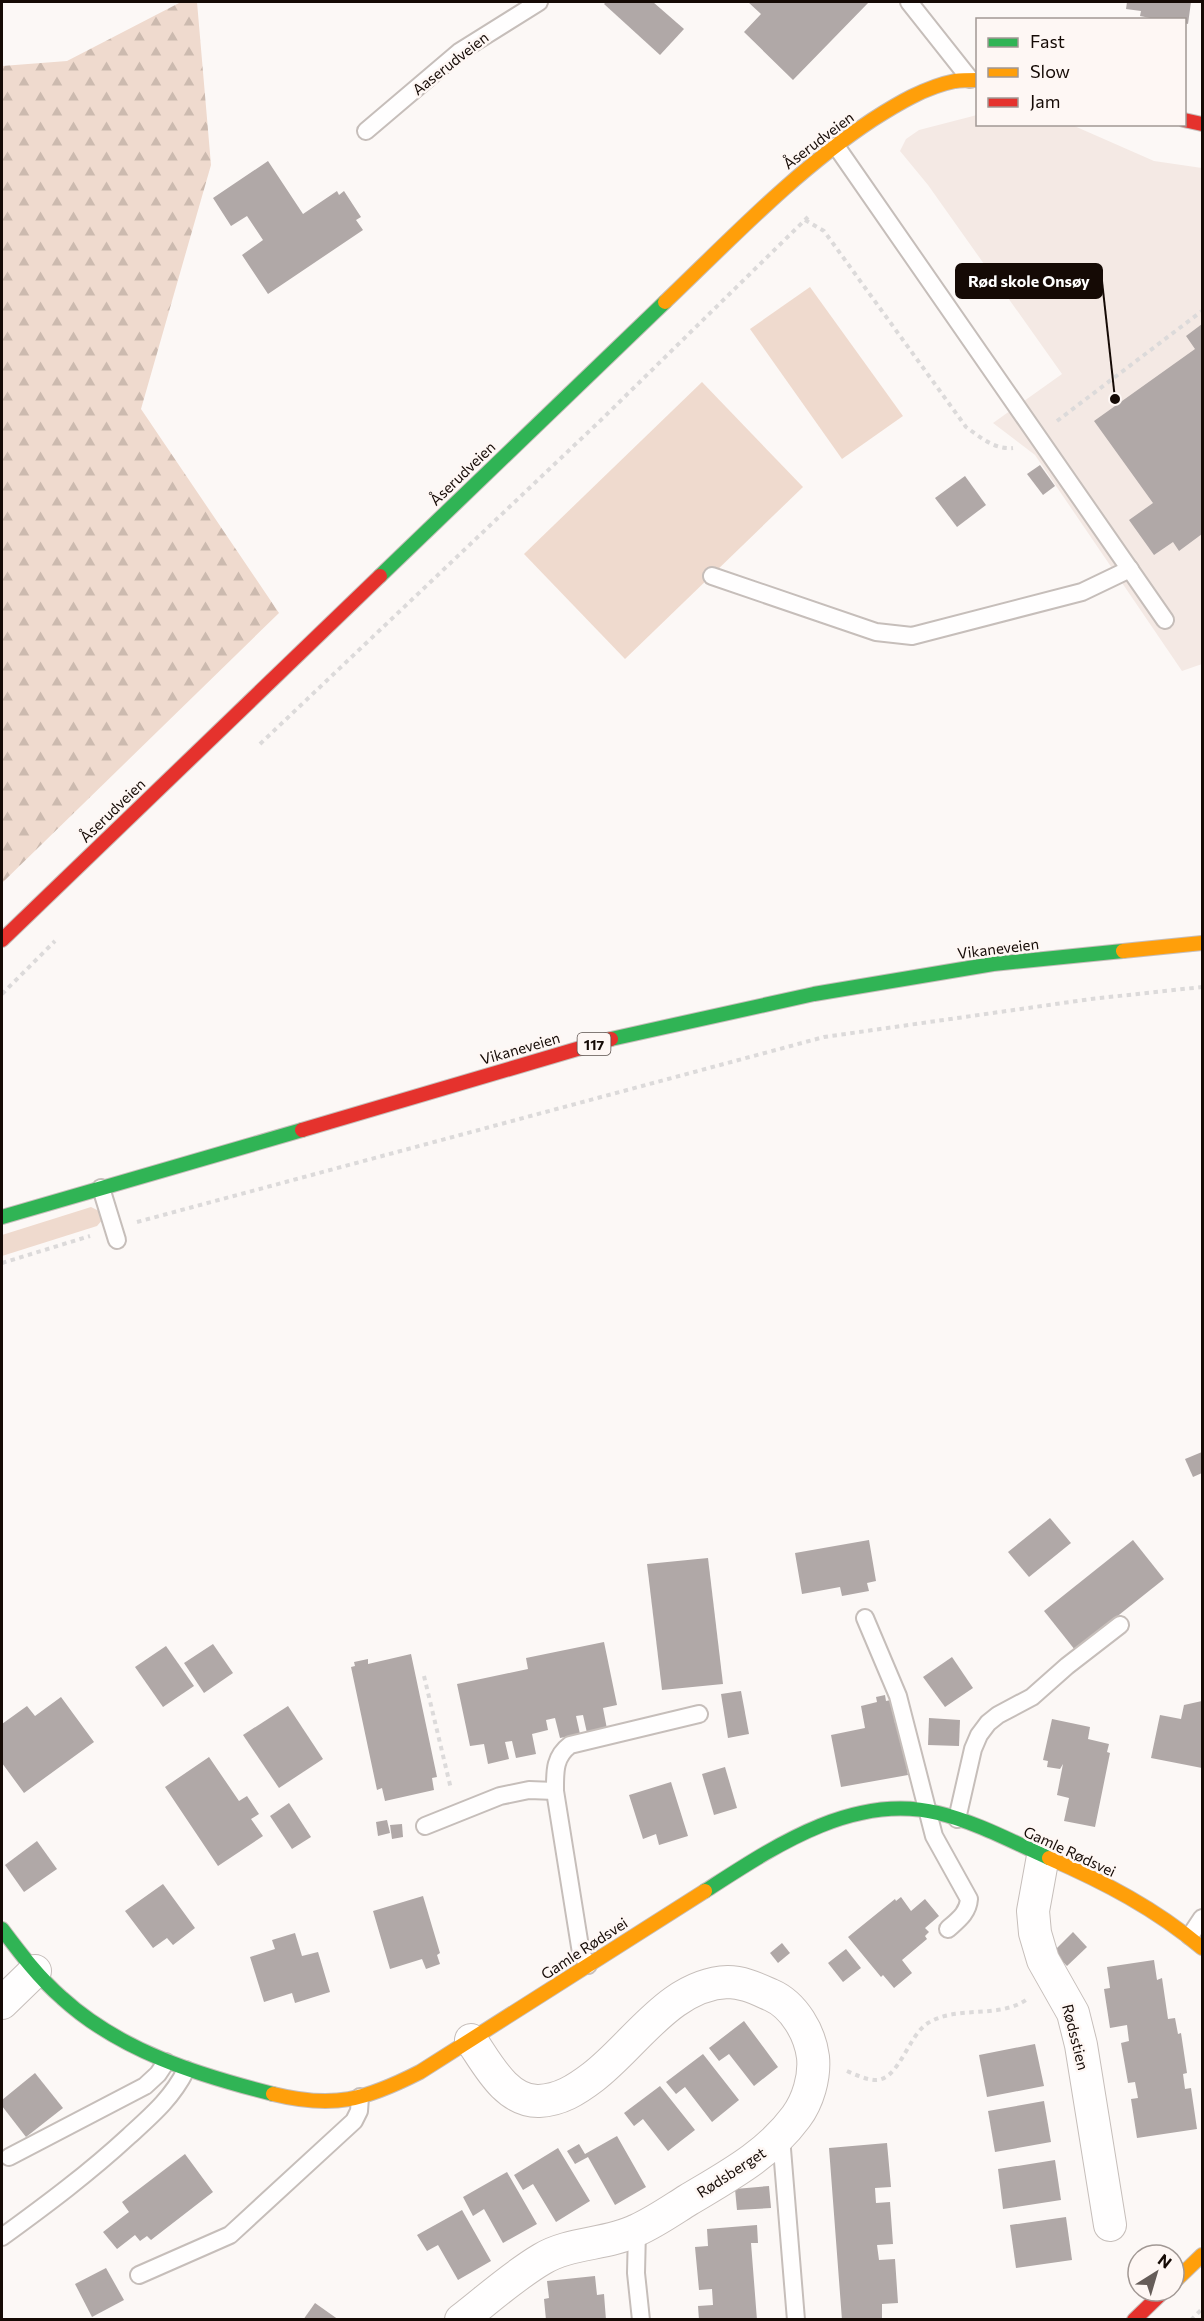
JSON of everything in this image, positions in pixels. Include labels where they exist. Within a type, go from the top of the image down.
[{"type":"street","name":"Åserudveien","points":[[2,940],[798,174],[905,100],[937,87],[974,79]]},
{"type":"street","points":[[1186,120],[1203,124]]},
{"type":"street","name":"Vikaneveien","points":[[2,1217],[457,1083],[633,1034],[814,994],[993,964],[1203,943]]},
{"type":"street","name":"Gamle Rødsvei","points":[[2,1929],[34,1971],[70,2006],[100,2028],[186,2070],[290,2098],[331,2102],[360,2097],[389,2088],[420,2072],[763,1854],[808,1830],[846,1817],[882,1810],[914,1809],[957,1819],[1043,1856],[1138,1902],[1168,1920],[1203,1948]]},
{"type":"street","name":"Rødsstien","points":[[1043,1856],[1033,1911],[1035,1933],[1043,1960],[1073,2013],[1081,2045],[1110,2225]]},
{"type":"street","points":[[2,2003],[34,1971]]},
{"type":"street","name":"Rødsberget","points":[[461,2319],[542,2259],[563,2249],[600,2243],[637,2230],[750,2162],[781,2137],[803,2109],[811,2085],[813,2058],[808,2036],[796,2015],[776,1997],[749,1985],[729,1982],[702,1986],[674,2001],[601,2071],[579,2088],[559,2098],[537,2101],[517,2095],[498,2080],[471,2040]]},
{"type":"street","points":[[1186,2271],[1203,2255]]},
{"type":"street","points":[[1134,2319],[1151,2303]]},
{"type":"lane","name":"Aaserudveien","points":[[366,131],[459,52],[539,2]]},
{"type":"lane","points":[[909,2],[974,79]]},
{"type":"lane","points":[[836,146],[1165,620]]},
{"type":"lane","points":[[712,576],[876,632],[912,636],[1082,591],[1130,569]]},
{"type":"lane","points":[[100,1188],[115,1234]]},
{"type":"lane","points":[[865,1618],[898,1696],[934,1836],[969,1899],[969,1908],[948,1929]]},
{"type":"lane","points":[[957,1819],[973,1749],[988,1723],[998,1715],[1032,1697],[1067,1666],[1120,1625]]},
{"type":"lane","points":[[588,1965],[581,1953],[555,1791],[558,1756],[570,1745],[699,1714]]},
{"type":"lane","points":[[424,1826],[500,1796],[529,1790],[555,1791]]},
{"type":"lane","points":[[1190,1936],[1203,1918]]},
{"type":"lane","points":[[9,2157],[145,2086],[158,2074],[166,2062]]},
{"type":"lane","points":[[2,2237],[99,2164],[159,2109],[176,2090],[186,2070]]},
{"type":"lane","points":[[139,2275],[230,2235],[354,2121],[359,2111],[360,2097]]},
{"type":"lane","points":[[781,2137],[796,2319]]},
{"type":"lane","points":[[637,2230],[636,2272],[641,2319]]},
{"type":"path","points":[[252,752],[602,419],[813,212]]},
{"type":"path","points":[[2,994],[57,939]]},
{"type":"path","points":[[2,1263],[115,1234],[824,1037],[1091,999],[1203,987]]},
{"type":"path","points":[[424,1676],[456,1813]]},
{"type":"path","points":[[813,2058],[863,2077],[875,2080],[884,2079],[928,2023],[939,2018],[1022,2003],[1055,1979]]},
{"type":"path","points":[[1191,2319],[1203,2309]]},
{"type":"shaded area","points":[[976,115],[976,126],[1074,126],[1154,161],[1202,168],[1202,664],[1182,671],[1035,455],[993,423],[1062,374],[928,185],[900,151],[906,139],[919,130]]},
{"type":"green space","points":[[181,2],[197,2],[211,165],[141,409],[279,613],[2,883],[2,66],[67,61]]},
{"type":"green space","points":[[810,287],[903,416],[842,459],[750,329]]},
{"type":"green space","points":[[702,382],[803,487],[625,659],[524,554]]},
{"type":"green space","points":[[91,1207],[99,1211],[103,1219],[97,1226],[2,1256],[2,1235]]},
{"type":"building","points":[[606,2],[653,2],[684,29],[660,55],[604,4]]},
{"type":"building","points":[[748,2],[869,2],[793,80],[744,32],[761,14]]},
{"type":"building","points":[[1127,2],[1191,2],[1188,24],[1186,18],[1150,18],[1140,16],[1141,11],[1126,9]]},
{"type":"building","points":[[268,161],[303,214],[337,191],[339,195],[344,191],[361,217],[356,220],[363,230],[268,294],[242,255],[263,240],[247,216],[231,226],[213,198]]},
{"type":"building","points":[[1202,324],[1202,534],[1179,551],[1173,542],[1154,555],[1129,520],[1153,503],[1094,421],[1195,349],[1186,336]]},
{"type":"building","points":[[1040,465],[1055,486],[1043,495],[1027,474]]},
{"type":"building","points":[[965,476],[986,505],[957,527],[935,498]]},
{"type":"building","points":[[1202,1452],[1202,1473],[1193,1477],[1185,1459]]},
{"type":"building","points":[[1050,1518],[1071,1543],[1029,1577],[1008,1552]]},
{"type":"building","points":[[869,1540],[876,1581],[867,1583],[869,1591],[842,1596],[840,1587],[802,1594],[795,1553]]},
{"type":"building","points":[[1133,1540],[1164,1579],[1075,1650],[1044,1611]]},
{"type":"building","points":[[708,1558],[723,1684],[662,1690],[647,1564]]},
{"type":"building","points":[[604,1642],[617,1705],[603,1708],[607,1729],[587,1733],[583,1715],[576,1716],[580,1734],[560,1738],[555,1718],[546,1720],[548,1730],[532,1734],[536,1754],[516,1758],[512,1741],[505,1742],[509,1759],[488,1764],[484,1744],[470,1746],[457,1684],[528,1669],[526,1658]]},
{"type":"building","points":[[213,1644],[233,1673],[204,1693],[184,1663]]},
{"type":"building","points":[[166,1646],[194,1686],[163,1707],[135,1667]]},
{"type":"building","points":[[411,1654],[437,1777],[432,1778],[434,1790],[385,1801],[382,1788],[377,1790],[351,1667],[355,1666],[354,1662],[368,1659],[368,1664]]},
{"type":"building","points":[[952,1657],[973,1688],[945,1707],[923,1677]]},
{"type":"building","points":[[741,1691],[749,1734],[728,1738],[721,1694]]},
{"type":"building","points":[[885,1695],[886,1701],[891,1700],[895,1723],[898,1722],[908,1775],[841,1787],[831,1735],[865,1728],[861,1706],[877,1702],[876,1697]]},
{"type":"building","points":[[61,1697],[94,1742],[24,1793],[2,1763],[2,1724],[27,1706],[35,1716]]},
{"type":"building","points":[[1202,1701],[1202,1768],[1151,1758],[1160,1715],[1181,1719],[1184,1705]]},
{"type":"building","points":[[288,1706],[323,1759],[279,1788],[243,1735]]},
{"type":"building","points":[[929,1718],[960,1720],[959,1746],[928,1745]]},
{"type":"building","points":[[1052,1719],[1090,1727],[1088,1739],[1109,1744],[1107,1752],[1110,1753],[1095,1827],[1064,1821],[1069,1798],[1057,1795],[1063,1764],[1060,1769],[1047,1767],[1048,1761],[1043,1760]]},
{"type":"building","points":[[209,1757],[239,1801],[247,1796],[259,1814],[251,1819],[263,1836],[218,1866],[165,1787]]},
{"type":"building","points":[[725,1767],[737,1808],[714,1815],[702,1774]]},
{"type":"building","points":[[671,1782],[688,1836],[659,1845],[656,1834],[643,1839],[629,1795]]},
{"type":"building","points":[[289,1803],[311,1837],[292,1849],[270,1816]]},
{"type":"building","points":[[387,1820],[390,1833],[378,1836],[376,1822]]},
{"type":"building","points":[[402,1824],[403,1837],[392,1839],[390,1825]]},
{"type":"building","points":[[37,1841],[57,1869],[24,1892],[5,1865]]},
{"type":"building","points":[[163,1884],[195,1928],[173,1945],[167,1938],[153,1948],[125,1911]]},
{"type":"building","points":[[423,1896],[440,1953],[437,1955],[440,1964],[426,1969],[422,1959],[390,1969],[373,1911]]},
{"type":"building","points":[[901,1897],[911,1911],[925,1899],[939,1916],[925,1928],[929,1932],[925,1936],[927,1939],[902,1960],[912,1973],[894,1988],[883,1975],[881,1977],[848,1937],[895,1899],[896,1901]]},
{"type":"building","points":[[1073,1932],[1087,1947],[1067,1966],[1053,1952]]},
{"type":"building","points":[[295,1933],[302,1956],[318,1952],[330,1992],[295,2003],[292,1993],[264,2002],[250,1957],[275,1949],[272,1940]]},
{"type":"building","points":[[782,1943],[790,1953],[778,1963],[770,1953]]},
{"type":"building","points":[[846,1949],[861,1968],[843,1982],[828,1963]]},
{"type":"building","points":[[1154,1960],[1157,1980],[1162,1978],[1168,2019],[1175,2018],[1178,2034],[1181,2033],[1187,2073],[1183,2074],[1185,2089],[1191,2088],[1197,2129],[1137,2138],[1131,2099],[1138,2098],[1135,2082],[1128,2083],[1121,2043],[1129,2041],[1127,2025],[1110,2028],[1104,1989],[1110,1988],[1107,1967]]},
{"type":"building","points":[[744,2021],[778,2067],[754,2086],[729,2054],[719,2061],[709,2048]]},
{"type":"building","points":[[1035,2044],[1044,2086],[987,2097],[979,2055]]},
{"type":"building","points":[[703,2054],[739,2100],[712,2122],[685,2087],[676,2094],[666,2082]]},
{"type":"building","points":[[35,2073],[63,2108],[26,2137],[2,2106],[2,2100]]},
{"type":"building","points":[[660,2086],[695,2130],[668,2151],[643,2119],[634,2126],[624,2113]]},
{"type":"building","points":[[1044,2101],[1051,2142],[995,2152],[988,2111]]},
{"type":"building","points":[[617,2136],[646,2187],[615,2205],[588,2157],[575,2164],[567,2151],[579,2144],[585,2154]]},
{"type":"building","points":[[887,2143],[891,2187],[875,2188],[876,2203],[890,2202],[893,2244],[877,2245],[879,2260],[895,2259],[898,2303],[882,2304],[882,2320],[842,2320],[829,2148]]},
{"type":"building","points":[[558,2148],[590,2201],[556,2222],[533,2184],[523,2190],[514,2175]]},
{"type":"building","points":[[185,2154],[213,2192],[151,2240],[147,2236],[140,2241],[135,2235],[117,2249],[103,2232],[129,2212],[122,2202]]},
{"type":"building","points":[[1055,2160],[1061,2200],[1003,2209],[998,2169]]},
{"type":"building","points":[[507,2172],[537,2224],[503,2243],[484,2209],[473,2216],[463,2197]]},
{"type":"building","points":[[769,2186],[771,2208],[737,2210],[735,2189]]},
{"type":"building","points":[[462,2210],[491,2261],[458,2280],[438,2245],[427,2251],[417,2235]]},
{"type":"building","points":[[1066,2217],[1072,2260],[1016,2268],[1010,2225]]},
{"type":"building","points":[[757,2225],[758,2243],[751,2243],[757,2320],[699,2320],[698,2306],[713,2305],[712,2289],[699,2290],[695,2247],[708,2246],[707,2229]]},
{"type":"building","points":[[106,2268],[124,2300],[92,2317],[75,2284]]},
{"type":"building","points":[[595,2276],[597,2295],[604,2294],[606,2320],[546,2320],[544,2299],[549,2298],[547,2281]]},
{"type":"building","points":[[315,2303],[339,2320],[303,2320]]},
{"type":"traffic: fast","points":[[380,576],[665,302]]},
{"type":"traffic: fast","points":[[611,1039],[814,994],[993,964],[1123,951]]},
{"type":"traffic: fast","points":[[2,1217],[302,1130]]},
{"type":"traffic: fast","points":[[705,1891],[758,1858],[815,1828],[845,1817],[875,1810],[906,1809],[938,1813],[994,1833],[1049,1858]]},
{"type":"traffic: fast","points":[[2,1929],[30,1965],[54,1990],[85,2017],[109,2033],[161,2059],[273,2094]]},
{"type":"traffic: slow","points":[[665,302],[790,183],[844,140],[901,102],[922,92],[955,81],[976,80]]},
{"type":"traffic: slow","points":[[1123,951],[1202,943]]},
{"type":"traffic: slow","points":[[1049,1858],[1129,1897],[1202,1948]]},
{"type":"traffic: slow","points":[[273,2094],[295,2099],[332,2101],[365,2095],[400,2082],[420,2072],[705,1891]]},
{"type":"traffic: slow","points":[[1186,2270],[1202,2255]]},
{"type":"traffic: jam","points":[[1186,120],[1202,124]]},
{"type":"traffic: jam","points":[[2,940],[380,576]]},
{"type":"traffic: jam","points":[[302,1130],[611,1039]]},
{"type":"traffic: jam","points":[[1134,2320],[1152,2303]]},
{"type":"place","name":"Rød skole Onsøy","points":[[1115,399]]}]
